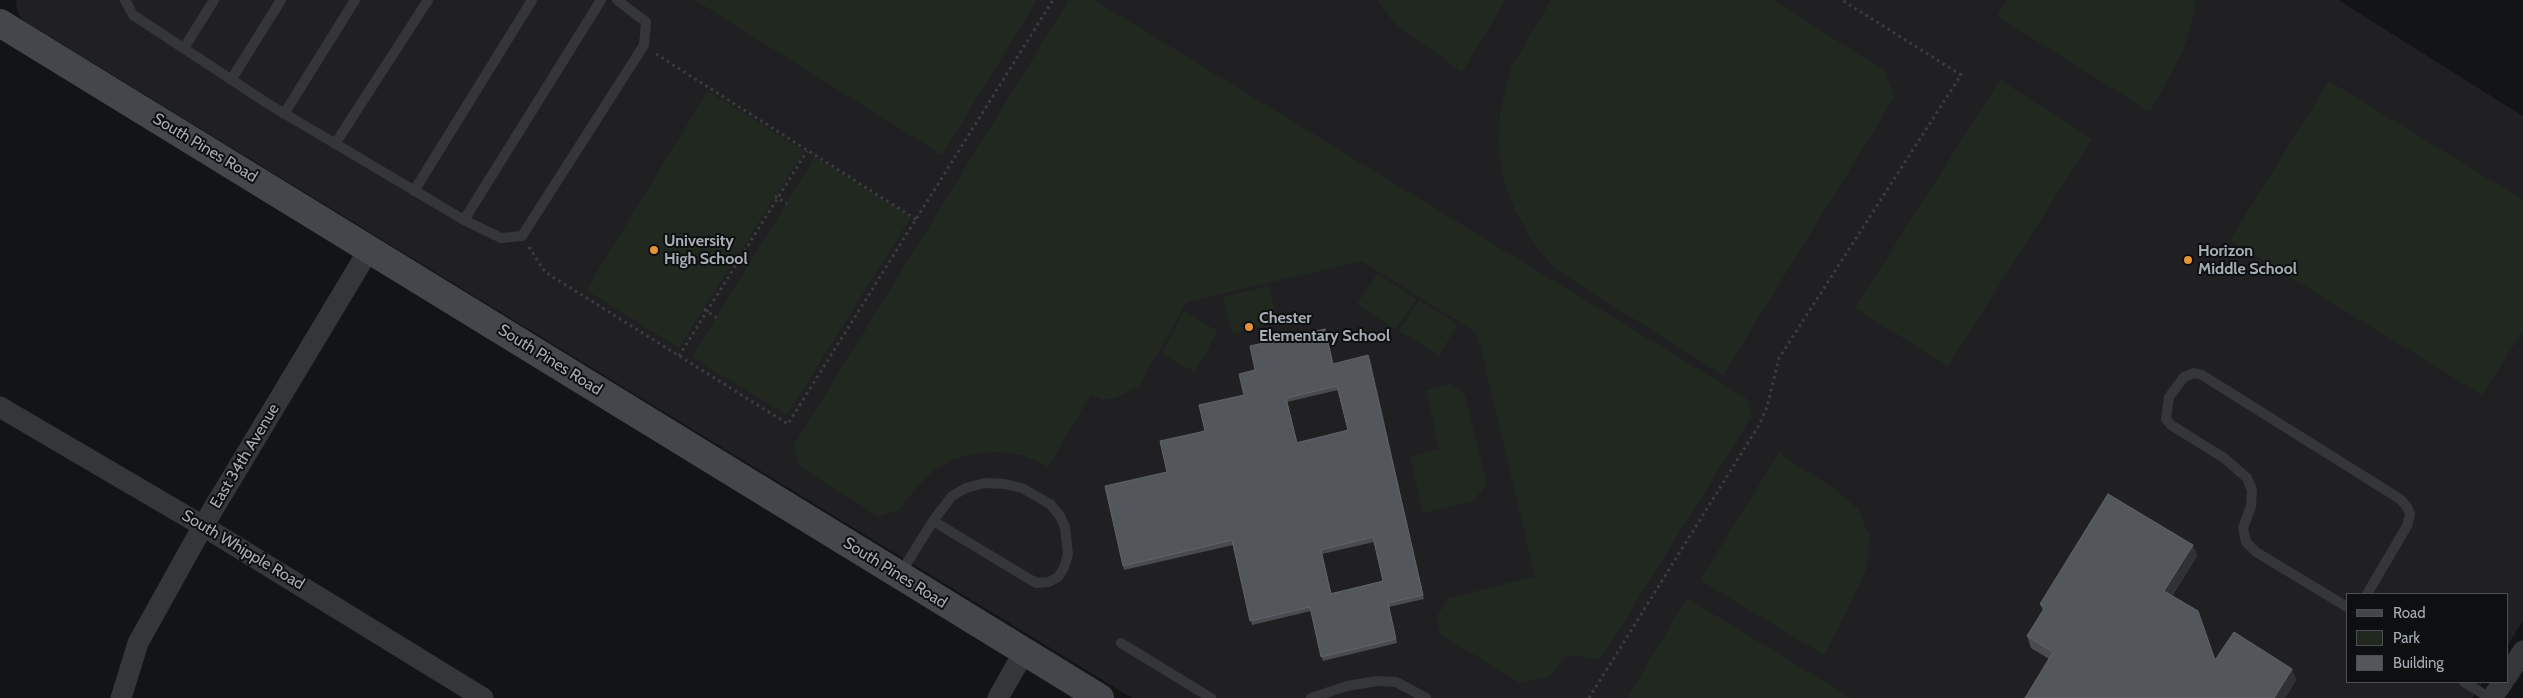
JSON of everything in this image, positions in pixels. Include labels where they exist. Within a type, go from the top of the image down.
[{"type":"street","name":"South Pines Road","points":[[0,23],[370,248],[1100,698]]},
{"type":"street","name":"East 34th Avenue","points":[[121,698],[138,643],[203,526],[370,248]]},
{"type":"street","name":"South Whipple Road","points":[[0,407],[203,526],[483,698]]},
{"type":"street","points":[[2508,674],[2523,651]]},
{"type":"street","points":[[998,698],[1024,652]]},
{"type":"street","points":[[2491,698],[2502,683]]},
{"type":"lane","points":[[125,0],[133,15],[284,114],[464,220],[501,238],[522,236],[644,45],[646,22],[617,0]]},
{"type":"lane","points":[[184,48],[214,0]]},
{"type":"lane","points":[[231,80],[281,0]]},
{"type":"lane","points":[[284,114],[355,0]]},
{"type":"lane","points":[[335,144],[428,0]]},
{"type":"lane","points":[[414,191],[532,0]]},
{"type":"lane","points":[[464,220],[602,0]]},
{"type":"lane","points":[[2346,606],[2256,552],[2246,542],[2243,528],[2251,506],[2252,490],[2247,478],[2224,458],[2171,425],[2166,419],[2169,397],[2184,377],[2194,373],[2202,375],[2400,499],[2408,507],[2410,514],[2407,526],[2369,593]]},
{"type":"lane","points":[[899,575],[933,521],[952,496],[966,488],[985,483],[1005,484],[1022,488],[1050,504],[1062,521],[1067,539],[1068,554],[1064,568],[1058,577],[1049,582],[1036,583],[933,521]]},
{"type":"lane","points":[[1121,643],[1211,698]]},
{"type":"lane","points":[[1311,698],[1348,686],[1386,681],[1396,682],[1426,698]]},
{"type":"lane","points":[[2466,683],[2491,698]]},
{"type":"path","points":[[522,236],[545,272],[788,424],[1053,0]]},
{"type":"path","points":[[1589,698],[1759,425],[1767,407],[1780,358],[1961,75],[1842,0]]},
{"type":"path","points":[[644,45],[717,96],[917,220]]},
{"type":"path","points":[[679,356],[705,310],[807,151]]},
{"type":"path","points":[[776,197],[787,204]]},
{"type":"path","points":[[705,310],[717,318]]},
{"type":"shaded area","points":[[17,0],[2338,0],[2523,116],[2523,621],[2508,644],[2508,593],[2346,593],[2346,683],[2482,683],[2472,698],[1132,698],[26,22],[19,15],[16,5]]},
{"type":"green space","points":[[695,0],[1037,0],[942,155]]},
{"type":"green space","points":[[1069,0],[1094,0],[1747,399],[1752,416],[1600,660],[1575,655],[1567,657],[1561,660],[1550,677],[1520,683],[1440,634],[1437,616],[1449,598],[1535,576],[1477,333],[1362,261],[1187,302],[1139,386],[1116,398],[1102,400],[1091,394],[1048,467],[1023,455],[998,452],[973,454],[950,461],[932,472],[914,490],[900,509],[879,517],[798,465],[794,445]]},
{"type":"green space","points":[[1378,0],[1506,0],[1462,72],[1394,23]]},
{"type":"green space","points":[[1551,0],[1773,0],[1885,71],[1894,98],[1723,375],[1558,271],[1535,246],[1515,210],[1503,177],[1499,145],[1500,111],[1511,68]]},
{"type":"green space","points":[[2007,0],[2195,0],[2195,12],[2183,51],[2150,112],[1997,16]]},
{"type":"green space","points":[[2000,80],[2092,139],[1948,366],[1855,308]]},
{"type":"green space","points":[[2329,81],[2523,200],[2523,331],[2482,395],[2230,240]]},
{"type":"green space","points":[[708,91],[804,151],[679,348],[586,290]]},
{"type":"green space","points":[[815,157],[911,217],[787,415],[692,357]]},
{"type":"green space","points":[[1377,274],[1416,299],[1396,330],[1357,304]]},
{"type":"green space","points":[[1269,286],[1277,322],[1232,334],[1223,297]]},
{"type":"green space","points":[[1419,300],[1458,324],[1439,355],[1399,331]]},
{"type":"green space","points":[[1184,312],[1218,331],[1195,372],[1162,354]]},
{"type":"green space","points":[[1451,384],[1465,395],[1487,484],[1473,501],[1423,513],[1410,456],[1439,449],[1426,390]]},
{"type":"green space","points":[[1779,453],[1833,488],[1858,509],[1869,535],[1867,567],[1824,655],[1700,580]]},
{"type":"green space","points":[[1687,598],[1851,698],[1627,698]]},
{"type":"building","points":[[1325,329],[1333,364],[1368,355],[1423,595],[1388,603],[1396,639],[1321,657],[1310,607],[1250,621],[1232,540],[1123,566],[1105,486],[1167,472],[1160,441],[1205,431],[1199,405],[1244,395],[1239,374],[1255,370],[1250,346]],"holes":[[[1337,386],[1348,430],[1297,443],[1286,398]],[[1373,537],[1383,581],[1331,594],[1321,550]]]},
{"type":"building","points":[[2108,494],[2193,545],[2164,591],[2198,611],[2215,660],[2234,632],[2292,669],[2274,698],[2025,698],[2053,652],[2027,636],[2045,607],[2040,604]]},
{"type":"place","name":"University High School","points":[[654,250]]},
{"type":"place","name":"Horizon Middle School","points":[[2188,260]]},
{"type":"place","name":"Chester Elementary School","points":[[1249,327]]}]
